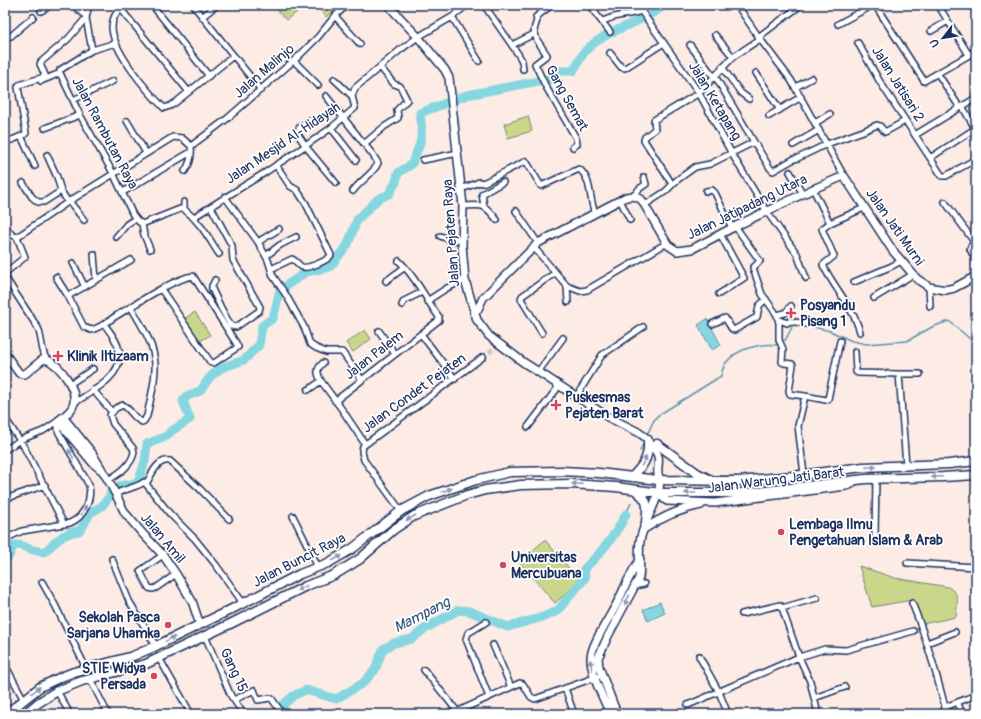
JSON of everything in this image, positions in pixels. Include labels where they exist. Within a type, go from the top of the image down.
[{"type":"main road","points":[[630,477],[644,464],[648,452],[648,440]]},
{"type":"main road","points":[[657,444],[697,473],[711,480]]},
{"type":"main road","name":"Jalan Warung Jati Barat","points":[[660,480],[738,481],[863,467],[950,464],[976,461]]},
{"type":"main road","name":"Jalan Buncit Raya","points":[[5,713],[40,687],[61,677],[86,668],[127,658],[156,646],[300,574],[328,563],[352,549],[401,511],[429,496],[476,480],[510,472],[577,472],[660,480]]},
{"type":"main road","name":"Jalan Warung Jati Barat","points":[[660,493],[748,493],[876,479],[976,475]]},
{"type":"main road","name":"Jalan Buncit Raya","points":[[25,714],[38,703],[57,691],[90,679],[132,668],[159,658],[306,586],[334,575],[360,559],[404,522],[423,511],[467,495],[485,490],[521,485],[555,484],[616,487],[660,493]]},
{"type":"main road","points":[[630,489],[642,495],[646,502],[647,512],[645,526]]},
{"type":"main road","points":[[377,530],[383,533],[384,538]]},
{"type":"street","points":[[41,11],[51,5]]},
{"type":"street","points":[[73,5],[86,17]]},
{"type":"street","points":[[89,5],[86,17],[92,50]]},
{"type":"street","points":[[152,5],[209,76]]},
{"type":"street","points":[[193,5],[261,90]]},
{"type":"street","points":[[202,17],[217,5]]},
{"type":"street","name":"Jalan Malinjo","points":[[123,192],[154,175],[191,149],[294,61],[347,5]]},
{"type":"street","name":"Jalan Pejaten Raya","points":[[388,5],[418,37],[448,74],[452,95],[463,206],[462,238],[466,280],[477,320],[484,331],[498,346],[576,397],[648,440],[658,455],[658,476],[660,480]]},
{"type":"street","points":[[456,5],[460,10]]},
{"type":"street","name":"Jalan Mesjid Al-Hidayah","points":[[194,217],[305,146],[344,118],[356,107],[352,96],[355,88],[418,37],[452,17],[467,5]]},
{"type":"street","points":[[484,5],[520,58],[523,69]]},
{"type":"street","points":[[512,45],[534,34],[538,20],[536,17],[548,8],[549,5]]},
{"type":"street","points":[[589,5],[610,32]]},
{"type":"street","name":"Jalan Ketapang","points":[[638,5],[699,93],[732,154],[767,212],[797,254],[806,278]]},
{"type":"street","points":[[737,5],[760,40],[775,57],[796,88],[844,176]]},
{"type":"street","points":[[842,20],[861,8],[874,5],[923,81],[939,75],[976,51]]},
{"type":"street","points":[[938,5],[969,55]]},
{"type":"street","points":[[189,92],[122,6],[116,14],[112,26],[116,44],[148,92],[164,108],[170,106],[189,92],[233,56]]},
{"type":"street","points":[[672,184],[644,139],[655,129],[655,119],[699,93],[733,57],[760,40],[760,35],[798,8]]},
{"type":"street","points":[[838,24],[861,8]]},
{"type":"street","points":[[602,22],[614,16],[630,15],[642,11]]},
{"type":"street","points":[[335,16],[360,44]]},
{"type":"street","points":[[5,34],[8,37],[11,36],[33,17]]},
{"type":"street","points":[[12,140],[26,132],[18,87],[19,85],[44,77],[45,75],[40,64],[68,39],[86,17]]},
{"type":"street","points":[[452,17],[479,61]]},
{"type":"street","points":[[931,31],[948,20]]},
{"type":"street","name":"Gang Semat","points":[[534,34],[547,55],[535,63],[546,87],[576,138],[577,144],[573,147]]},
{"type":"street","points":[[715,35],[733,57]]},
{"type":"street","points":[[610,53],[621,67],[625,68],[664,43]]},
{"type":"street","name":"Jalan Jatisari 2","points":[[858,43],[880,82],[905,121],[944,177],[976,159]]},
{"type":"street","name":"Jalan Rambutan Raya","points":[[116,44],[92,50],[63,67],[60,70],[60,73],[72,100],[113,173],[135,219]]},
{"type":"street","points":[[690,45],[714,77],[770,168],[773,170],[827,144],[876,125],[880,126],[883,131],[886,132],[905,121]]},
{"type":"street","points":[[294,61],[318,85]]},
{"type":"street","points":[[364,144],[398,118],[397,110],[407,100],[401,87],[394,84],[380,67]]},
{"type":"street","points":[[722,67],[741,93],[749,99]]},
{"type":"street","points":[[36,82],[60,73]]},
{"type":"street","points":[[756,73],[780,110]]},
{"type":"street","points":[[930,158],[976,129],[939,75]]},
{"type":"street","points":[[796,88],[812,78]]},
{"type":"street","points":[[334,79],[352,96]]},
{"type":"street","points":[[72,100],[113,81]]},
{"type":"street","points":[[326,96],[376,159],[377,165],[353,191]]},
{"type":"street","points":[[770,116],[801,97]]},
{"type":"street","points":[[916,137],[976,98]]},
{"type":"street","points":[[815,123],[830,114]]},
{"type":"street","points":[[46,128],[80,115]]},
{"type":"street","points":[[310,120],[297,131],[305,146],[336,183]]},
{"type":"street","points":[[127,121],[146,153]]},
{"type":"street","points":[[331,128],[356,160]]},
{"type":"street","points":[[793,145],[819,130]]},
{"type":"street","points":[[21,136],[35,166]]},
{"type":"street","points":[[17,238],[68,201],[173,137],[182,138],[191,149],[189,163],[185,171]]},
{"type":"street","points":[[645,205],[666,191],[672,184],[695,167],[710,164],[754,142]]},
{"type":"street","points":[[423,160],[458,153]]},
{"type":"street","points":[[47,155],[57,177],[61,191],[84,220]]},
{"type":"street","points":[[461,188],[479,182],[483,183],[526,161],[541,186],[579,170],[583,172],[587,178],[594,213]]},
{"type":"street","points":[[271,269],[293,259],[301,266],[306,267],[328,259],[331,255],[306,204],[297,190],[290,186],[276,165]]},
{"type":"street","points":[[790,172],[803,194]]},
{"type":"street","name":"Jalan Jatipadang Utara","points":[[667,243],[673,250],[684,251],[695,248],[734,227],[813,189],[844,176]]},
{"type":"street","name":"Jalan Jati Murni","points":[[844,176],[864,208],[901,261],[912,275],[920,282],[930,287],[945,290],[974,277]]},
{"type":"street","points":[[634,196],[639,189],[646,184],[644,177]]},
{"type":"street","points":[[484,206],[482,194],[503,182]]},
{"type":"street","points":[[23,183],[32,197],[38,202],[44,202],[61,191]]},
{"type":"street","points":[[813,189],[830,223]]},
{"type":"street","points":[[706,191],[712,190],[715,193],[734,227],[760,261],[753,268],[762,294],[778,317],[787,323],[790,321],[806,324]]},
{"type":"street","points":[[474,313],[484,298],[532,248],[538,243],[628,196],[640,198],[667,243],[588,290],[580,291],[567,286],[538,251],[532,248]]},
{"type":"street","points":[[225,197],[258,242],[266,256],[273,276],[286,295],[304,327],[312,346],[326,352],[342,352],[362,380]]},
{"type":"street","points":[[620,200],[630,220]]},
{"type":"street","points":[[184,202],[184,209]]},
{"type":"street","points":[[945,202],[976,243],[971,246],[970,249],[976,261]]},
{"type":"street","points":[[463,206],[484,206],[489,209],[497,220]]},
{"type":"street","points":[[211,207],[232,246],[233,260],[260,307],[259,311],[236,327],[231,326],[220,308],[212,289],[215,280]]},
{"type":"street","points":[[860,332],[852,311],[838,291],[823,264],[834,256],[822,229],[830,223],[864,208]]},
{"type":"street","points":[[142,224],[184,209]]},
{"type":"street","points":[[184,209],[194,217],[219,254]]},
{"type":"street","points":[[516,211],[538,243]]},
{"type":"street","points":[[116,237],[127,224],[135,219],[142,224],[144,235],[150,249]]},
{"type":"street","points":[[5,226],[12,235],[17,238],[25,257],[5,272]]},
{"type":"street","points":[[258,242],[279,230]]},
{"type":"street","points":[[719,294],[744,278],[720,234]]},
{"type":"street","points":[[440,236],[454,241],[462,238]]},
{"type":"street","points":[[266,256],[280,245],[296,237]]},
{"type":"street","points":[[94,254],[96,280]]},
{"type":"street","points":[[68,296],[132,260]]},
{"type":"street","points":[[399,261],[414,276],[427,301],[439,319],[421,334]]},
{"type":"street","points":[[854,282],[901,261]]},
{"type":"street","points":[[73,264],[85,287]]},
{"type":"street","points":[[386,281],[405,267]]},
{"type":"street","points":[[542,333],[521,299],[522,296],[555,273]]},
{"type":"street","points":[[874,298],[912,275]]},
{"type":"street","points":[[56,277],[84,326],[87,329],[94,329],[161,289],[193,276],[238,347],[214,364],[209,362],[161,289]]},
{"type":"street","points":[[5,277],[38,328],[41,335],[43,354],[46,359],[54,364],[63,373],[70,384],[74,396],[74,403],[62,424],[20,440],[5,450]]},
{"type":"street","points":[[974,277],[976,286]]},
{"type":"street","points":[[427,301],[447,288],[466,280]]},
{"type":"street","points":[[567,286],[568,302]]},
{"type":"street","points":[[930,287],[930,306]]},
{"type":"street","points":[[402,305],[407,300],[422,292]]},
{"type":"street","points":[[471,302],[484,298]]},
{"type":"street","points":[[712,324],[725,318],[734,330],[756,317],[760,306],[766,299]]},
{"type":"street","points":[[778,317],[785,313],[791,306]]},
{"type":"street","points":[[110,482],[132,460],[134,454],[133,448],[111,421],[110,416],[118,406],[123,406],[127,408],[137,420],[142,422],[144,421],[147,416],[150,401],[154,370],[151,344],[131,307]]},
{"type":"street","points":[[778,317],[779,340],[783,349],[782,362],[793,365],[789,392],[790,394],[826,400],[828,399],[840,341]]},
{"type":"street","points":[[74,403],[110,378],[114,374],[118,365],[119,349],[116,341],[104,324]]},
{"type":"street","points":[[576,397],[602,355],[643,327]]},
{"type":"street","points":[[379,331],[395,354]]},
{"type":"street","name":"Jalan Palem","points":[[335,401],[421,334],[455,379]]},
{"type":"street","points":[[538,372],[563,338]]},
{"type":"street","points":[[855,352],[856,372],[858,374],[920,374]]},
{"type":"street","points":[[5,354],[19,373],[22,374],[25,374],[42,360],[46,359]]},
{"type":"street","name":"Jalan Condet Pejaten","points":[[401,511],[364,460],[362,452],[365,444],[483,357]]},
{"type":"street","points":[[323,363],[317,370],[321,381],[365,444]]},
{"type":"street","points":[[70,384],[93,369]]},
{"type":"street","points":[[899,374],[906,465]]},
{"type":"street","points":[[308,390],[321,381]]},
{"type":"street","points":[[528,427],[559,386]]},
{"type":"street","points":[[93,390],[112,412]]},
{"type":"street","points":[[804,474],[798,426],[805,396]]},
{"type":"street","points":[[5,418],[20,440],[64,524]]},
{"type":"street","points":[[43,431],[62,424]]},
{"type":"street","points":[[5,539],[22,531],[64,524],[76,520],[81,515],[88,503],[90,493],[89,485],[62,424]]},
{"type":"street","name":"Jalan Amil","points":[[62,424],[110,482],[130,520],[163,555],[192,601],[200,625]]},
{"type":"street","name":"Jalan Pejaten Raya","points":[[648,440],[651,438],[657,444]]},
{"type":"street","points":[[617,714],[598,665],[598,658],[639,578],[640,541],[660,493],[660,480],[663,476],[663,456],[657,444]]},
{"type":"street","points":[[146,484],[158,464],[165,461],[170,461],[229,519]]},
{"type":"street","points":[[875,535],[876,479]]},
{"type":"street","name":"Jalan Warung Jati Barat","points":[[660,493],[667,501],[716,503],[846,486],[850,485],[854,481]]},
{"type":"street","points":[[115,493],[135,488],[144,482],[170,514],[190,533],[244,603]]},
{"type":"street","points":[[5,499],[45,486]]},
{"type":"street","points":[[645,526],[686,508],[716,503]]},
{"type":"street","points":[[293,516],[318,567]]},
{"type":"street","points":[[163,555],[140,571],[149,588],[156,588],[176,574]]},
{"type":"street","points":[[112,558],[129,601],[156,646]]},
{"type":"street","points":[[610,714],[594,678],[590,658],[594,644],[616,606],[634,568],[640,560]]},
{"type":"street","points":[[906,563],[976,567]]},
{"type":"street","points":[[42,582],[86,668]]},
{"type":"street","points":[[634,586],[644,584]]},
{"type":"street","points":[[742,614],[781,604],[818,598]]},
{"type":"street","points":[[912,603],[927,642],[945,707],[944,712],[941,714]]},
{"type":"street","points":[[781,604],[799,657],[806,671],[818,714]]},
{"type":"street","points":[[486,622],[468,633],[466,639],[489,697]]},
{"type":"street","points":[[688,705],[799,657],[825,649],[846,650],[913,631]]},
{"type":"street","points":[[927,642],[955,632]]},
{"type":"street","name":"Gang 15","points":[[205,636],[224,680],[234,700],[243,713]]},
{"type":"street","points":[[493,645],[511,687]]},
{"type":"street","points":[[699,656],[719,692],[728,714]]},
{"type":"street","points":[[159,658],[191,714]]},
{"type":"street","points":[[5,665],[24,700]]},
{"type":"street","points":[[424,670],[457,711]]},
{"type":"street","points":[[452,714],[522,683],[531,697],[535,699],[602,675]]},
{"type":"street","points":[[90,679],[108,714]]},
{"type":"street","points":[[814,698],[845,687]]},
{"type":"street","points":[[565,688],[574,714]]},
{"type":"street","points":[[234,700],[254,690],[258,700],[272,699],[279,709],[280,714]]},
{"type":"street","points":[[57,691],[70,714]]},
{"type":"street","points":[[945,707],[976,695]]},
{"type":"street","points":[[958,703],[962,714]]},
{"type":"green space","points":[[273,5],[291,5],[297,12],[286,20]]},
{"type":"green space","points":[[316,5],[340,5],[326,17]]},
{"type":"green space","points":[[528,116],[532,131],[508,138],[504,124]]},
{"type":"green space","points":[[195,312],[210,335],[199,342],[184,319]]},
{"type":"green space","points":[[365,330],[371,339],[353,352],[346,343]]},
{"type":"green space","points":[[545,540],[580,581],[555,603],[519,562]]},
{"type":"green space","points":[[859,566],[895,578],[948,587],[957,596],[956,617],[922,624],[912,600],[872,607]]},
{"type":"water","points":[[707,319],[721,345],[712,350],[698,325]]},
{"type":"water","points":[[660,602],[665,613],[648,621],[643,610]]},
{"type":"waterway","points":[[5,560],[9,556],[13,546],[16,545],[21,545],[33,550],[44,552],[63,536],[79,531],[90,513],[102,506],[110,496],[111,490],[119,486],[138,483],[145,461],[147,444],[167,436],[170,432],[190,419],[183,401],[187,396],[200,391],[210,377],[221,368],[244,360],[259,345],[262,326],[273,318],[280,290],[306,272],[330,267],[348,244],[357,220],[378,199],[389,194],[396,182],[398,173],[412,164],[421,139],[422,128],[420,113],[467,95],[549,79],[555,71],[573,71],[582,55],[595,43],[605,36],[646,17],[665,5]]},
{"type":"waterway","points":[[806,325],[830,331],[852,341],[866,344],[907,341],[932,327],[949,321],[976,344]]},
{"type":"waterway","points":[[647,435],[657,416],[721,376],[725,364],[736,354],[742,350],[757,346],[779,345],[786,339],[794,323]]},
{"type":"waterway","points":[[640,451],[644,442]]},
{"type":"waterway","points":[[626,514],[631,503]]},
{"type":"waterway","name":"Mampang","points":[[282,714],[283,705],[293,696],[306,690],[336,699],[363,683],[375,670],[383,649],[394,643],[412,639],[423,630],[458,610],[469,611],[508,627],[543,617],[557,611],[585,578],[584,569],[608,543],[626,514]]},
{"type":"tunnel","points":[[483,357],[496,347]]},
{"type":"place","name":"Posyandu Pisang 1","points":[[791,313]]},
{"type":"place","name":"Klinik Iltizaam","points":[[58,356]]},
{"type":"place","name":"Puskesmas Pejaten Barat","points":[[556,405]]},
{"type":"place","name":"Lembaga Ilmu Pengetahuan Islam & Arab","points":[[781,532]]},
{"type":"place","name":"Universitas Mercubuana","points":[[503,565]]},
{"type":"place","name":"Sekolah Pasca Sarjana Uhamka","points":[[168,625]]},
{"type":"place","name":"STIE Widya Persada","points":[[154,676]]}]
